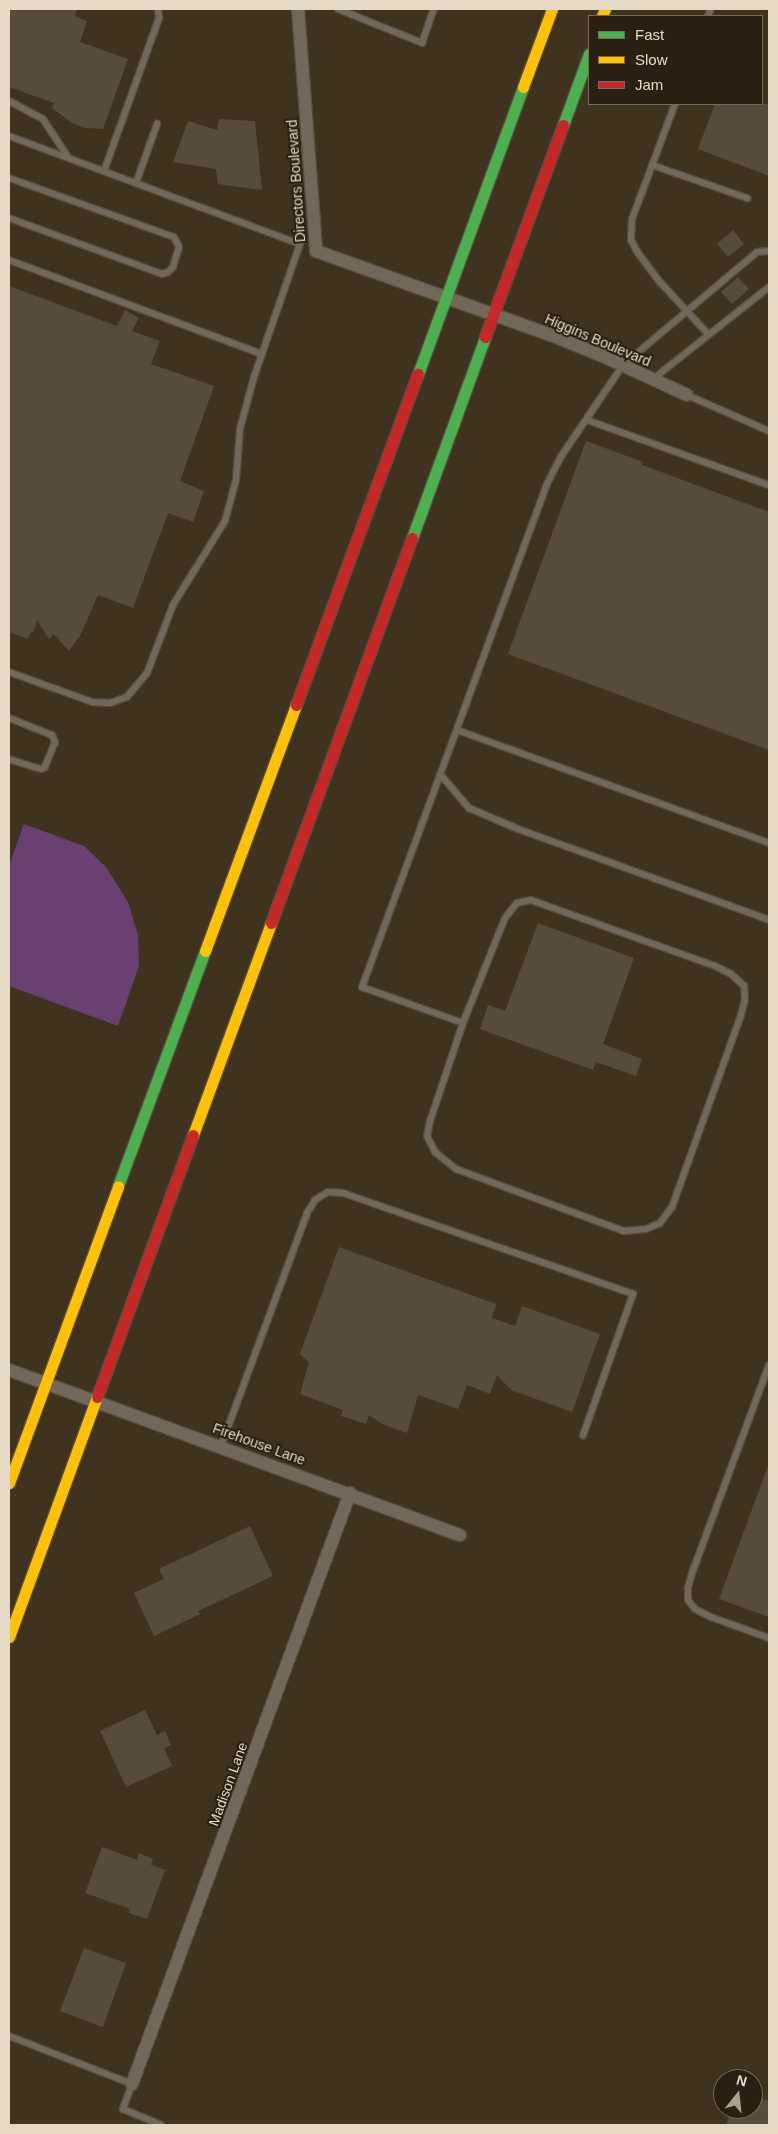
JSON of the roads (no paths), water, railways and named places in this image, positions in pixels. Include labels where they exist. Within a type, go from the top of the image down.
[{"type":"main road","points":[[9,1483],[552,9]]},
{"type":"main road","points":[[9,1637],[495,315],[588,57]]},
{"type":"street","name":"Directors Boulevard","points":[[298,9],[316,251],[495,315]]},
{"type":"street","name":"Higgins Boulevard","points":[[495,315],[623,365],[687,395]]},
{"type":"street","name":"Firehouse Lane","points":[[9,1370],[350,1493],[460,1535]]},
{"type":"street","name":"Madison Lane","points":[[132,2084],[350,1493]]},
{"type":"lane","points":[[104,171],[159,18],[158,9]]},
{"type":"lane","points":[[338,9],[422,43],[434,9]]},
{"type":"lane","points":[[9,101],[43,119],[69,158]]},
{"type":"lane","points":[[675,105],[632,219],[631,240],[638,253],[708,334]]},
{"type":"lane","points":[[136,183],[157,124]]},
{"type":"lane","points":[[9,136],[316,251]]},
{"type":"lane","points":[[652,165],[747,198]]},
{"type":"lane","points":[[9,178],[174,236],[180,247],[173,268],[162,274],[9,218]]},
{"type":"lane","points":[[9,672],[92,702],[110,703],[127,698],[147,673],[173,605],[225,521],[236,480],[240,429],[262,354],[300,244]]},
{"type":"lane","points":[[463,1023],[362,987],[547,484],[560,458],[623,365],[757,252],[769,251]]},
{"type":"lane","points":[[9,260],[262,354]]},
{"type":"lane","points":[[653,379],[769,287]]},
{"type":"lane","points":[[687,395],[769,431]]},
{"type":"lane","points":[[587,420],[769,485]]},
{"type":"lane","points":[[9,718],[52,735],[55,742],[45,767],[41,769],[9,759]]},
{"type":"lane","points":[[457,730],[769,843]]},
{"type":"lane","points":[[440,774],[469,808],[518,829],[769,920]]},
{"type":"lane","points":[[531,900],[715,966],[731,974],[744,986],[745,1000],[741,1015],[672,1207],[660,1223],[646,1229],[624,1231],[615,1228],[456,1169],[436,1152],[427,1136],[430,1121],[463,1023],[504,918],[517,903],[531,900]]},
{"type":"lane","points":[[220,1446],[307,1213],[315,1200],[328,1192],[343,1193],[634,1294],[583,1435]]},
{"type":"lane","points":[[769,1365],[700,1552],[688,1594],[688,1600],[695,1609],[711,1618],[769,1638]]},
{"type":"lane","points":[[9,2036],[132,2084],[123,2109],[161,2125]]}]
